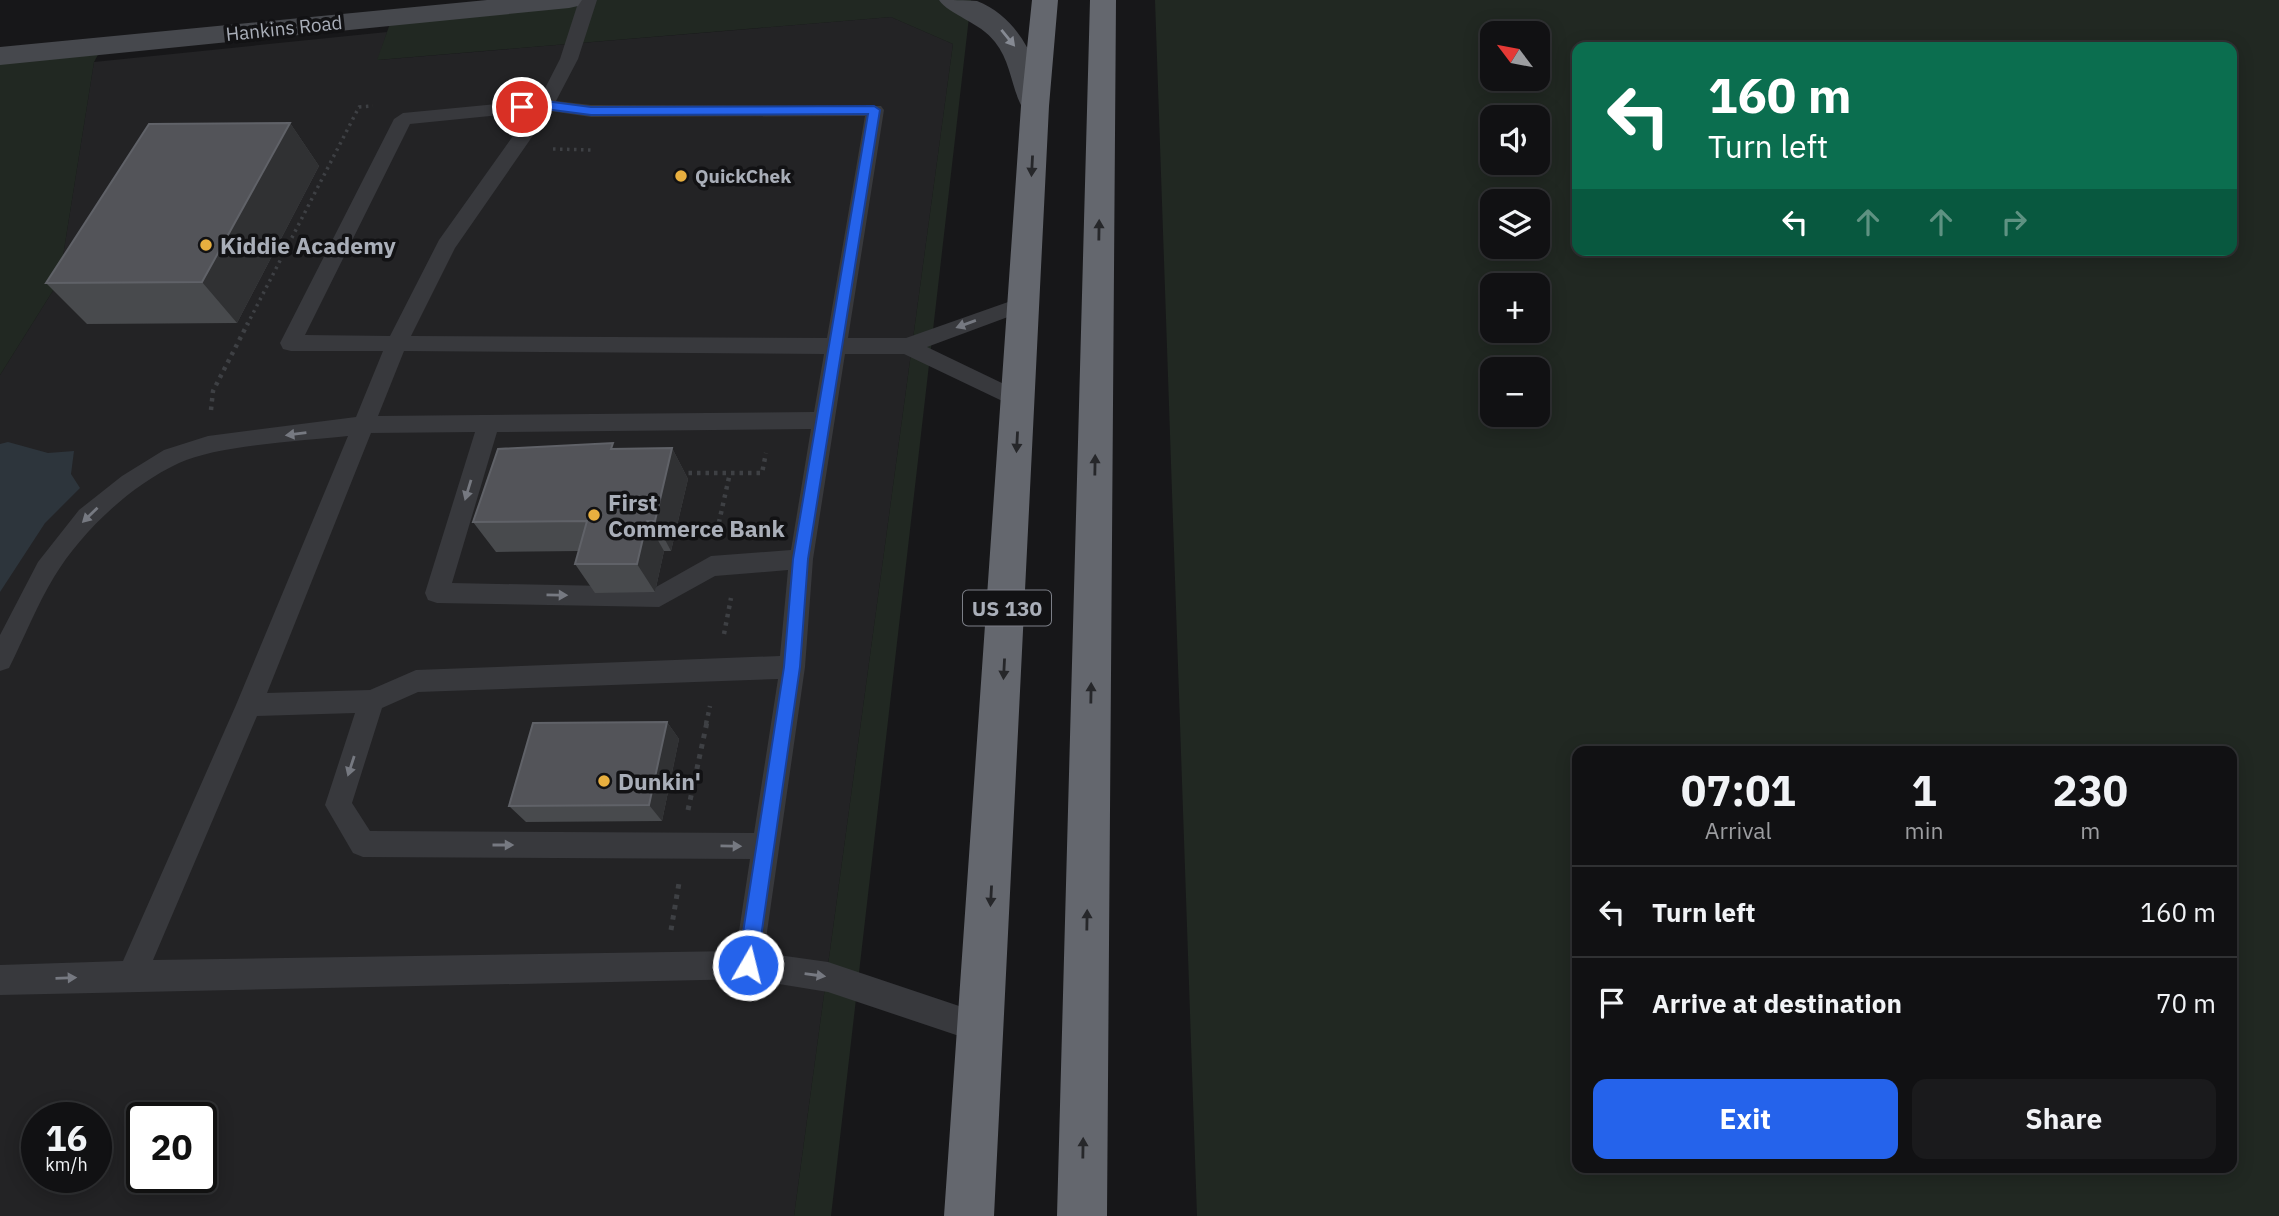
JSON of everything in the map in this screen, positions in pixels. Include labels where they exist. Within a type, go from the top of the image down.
[{"type":"highway","name":"US 130","points":[[970,1216],[1035,106],[1045,0]]},
{"type":"highway","points":[[1082,1216],[1103,0]]},
{"type":"main road","name":"Hankins Road","points":[[0,56],[569,0]]},
{"type":"main road","points":[[952,0],[993,21],[1012,41],[1026,71],[1035,106]]},
{"type":"lane","points":[[132,975],[249,705],[396,344],[446,245],[545,105],[569,59],[588,0]]},
{"type":"lane","points":[[748,965],[792,667],[801,559],[825,420],[836,346],[874,110],[591,111],[545,105],[403,118],[290,343],[396,344],[836,346],[907,346],[1025,303]]},
{"type":"lane","points":[[907,346],[1019,401]]},
{"type":"lane","points":[[0,660],[46,569],[86,517],[130,482],[172,456],[208,445],[363,425],[825,420]]},
{"type":"lane","points":[[488,425],[437,593],[659,597],[711,566],[801,559]]},
{"type":"lane","points":[[249,705],[372,701],[415,681],[792,667]]},
{"type":"lane","points":[[372,701],[338,805],[363,844],[765,846]]},
{"type":"lane","points":[[0,980],[132,975],[748,965],[828,977],[983,1029]]},
{"type":"path","points":[[549,149],[591,150]]},
{"type":"path","points":[[677,473],[762,473],[769,442]]},
{"type":"path","points":[[715,539],[730,473]]},
{"type":"path","points":[[724,635],[732,591]]},
{"type":"path","points":[[686,820],[711,701]]},
{"type":"path","points":[[669,938],[680,877]]},
{"type":"shaded area","points":[[495,0],[971,0],[831,1216],[794,1216],[953,44],[891,17],[377,60],[392,18]]},
{"type":"shaded area","points":[[1155,0],[2279,0],[2279,1216],[1197,1216]]},
{"type":"shaded area","points":[[891,17],[953,44],[794,1216],[0,1216],[0,375],[59,281],[94,62],[387,32],[378,60]]},
{"type":"shaded area","points":[[100,51],[94,62],[59,281],[0,375],[0,60]]},
{"type":"shaded area","points":[[8,442],[48,453],[74,451],[71,474],[80,488],[45,523],[0,592],[0,444]]},
{"type":"building","points":[[290,123],[202,282],[46,283],[149,124]]},
{"type":"building","points":[[613,443],[611,449],[672,448],[655,521],[647,521],[637,564],[575,564],[587,521],[473,522],[498,449]]},
{"type":"building","name":"Dunkin'","points":[[667,722],[649,805],[509,806],[533,723]]},
{"type":"place","name":"QuickChek","points":[[681,176]]},
{"type":"place","name":"Kiddie Academy","points":[[206,245]]},
{"type":"place","name":"First Commerce Bank","points":[[594,515]]},
{"type":"place","name":"Dunkin'","points":[[604,781]]},
{"type":"route","points":[[522,107],[545,105],[591,111],[874,110],[801,559],[792,667],[748,965]]}]
